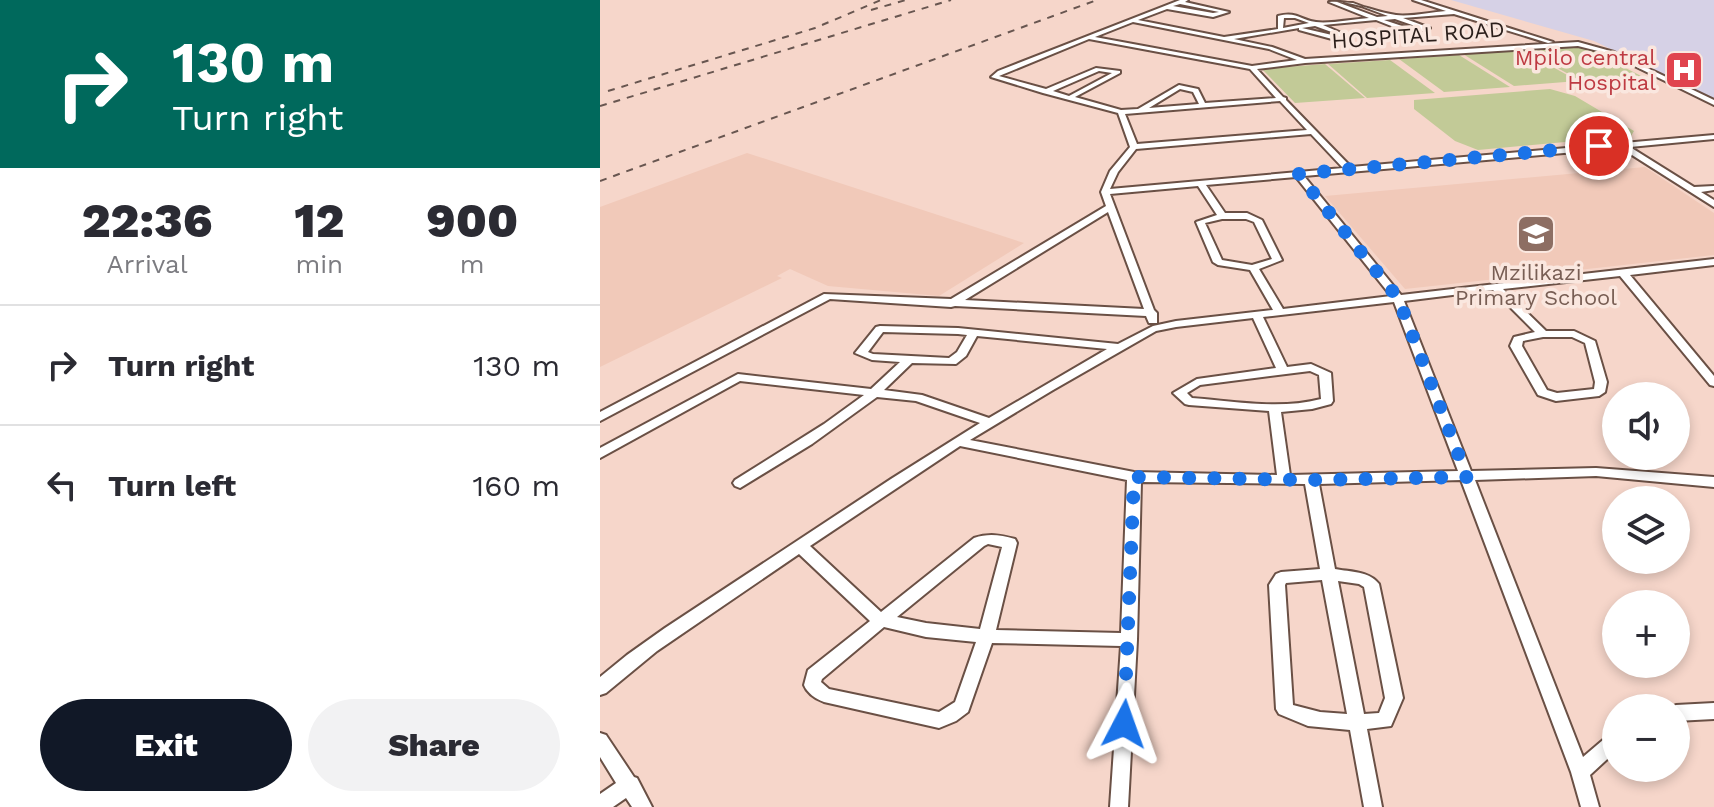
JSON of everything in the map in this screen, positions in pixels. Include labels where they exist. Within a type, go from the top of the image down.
[{"type":"street","points":[[1416,0],[1558,44]]},
{"type":"street","points":[[1167,7],[1209,15],[1226,12],[1182,1],[1089,37],[994,77],[1121,112],[1284,99]]},
{"type":"street","points":[[1332,2],[1354,2],[1428,29],[1408,30],[1372,18],[1332,2]]},
{"type":"street","points":[[1224,39],[1280,28],[1455,12]]},
{"type":"street","points":[[1280,28],[1283,15],[1296,16],[1343,35],[1332,37],[1295,27]]},
{"type":"street","points":[[1132,21],[1274,49],[1305,61]]},
{"type":"street","name":"HOSPITAL ROAD","points":[[1089,37],[1252,68],[1305,61],[1585,44],[1603,49],[1714,103]]},
{"type":"street","points":[[1252,68],[1348,169]]},
{"type":"street","points":[[1045,92],[1098,69],[1118,72],[1069,98]]},
{"type":"street","points":[[1139,111],[1179,87],[1196,90],[1203,106]]},
{"type":"street","points":[[1121,112],[1134,147]]},
{"type":"street","points":[[1153,329],[1152,313],[1105,192],[1114,171],[1134,147],[1313,132]]},
{"type":"street","points":[[1105,192],[1714,137]]},
{"type":"street","points":[[1620,144],[1714,204]]},
{"type":"street","points":[[1298,174],[1398,298],[1580,772],[1590,807]]},
{"type":"street","points":[[1200,182],[1222,216]]},
{"type":"street","points":[[1693,190],[1714,188]]},
{"type":"street","points":[[951,304],[1109,208]]},
{"type":"street","points":[[1222,216],[1247,216],[1258,220],[1277,260],[1253,268],[1218,262],[1200,222],[1222,216]]},
{"type":"street","points":[[600,688],[629,664],[800,546],[989,422],[1153,329],[1398,298],[1712,264]]},
{"type":"street","points":[[1253,268],[1280,312]]},
{"type":"street","points":[[1623,273],[1714,383]]},
{"type":"street","points":[[1497,289],[1543,334],[1574,334],[1590,341],[1601,382],[1599,392],[1556,397],[1542,392],[1516,346],[1518,339],[1543,334]]},
{"type":"street","points":[[600,417],[828,296],[1152,313]]},
{"type":"street","points":[[1257,315],[1283,370]]},
{"type":"street","points":[[973,333],[956,360],[909,360],[861,353],[880,329],[973,333],[1119,347]]},
{"type":"street","points":[[740,483],[846,417],[880,392],[909,360]]},
{"type":"street","points":[[1311,367],[1325,373],[1327,401],[1274,407],[1189,401],[1179,393],[1197,382],[1283,370],[1311,367]]},
{"type":"street","points":[[600,454],[738,377],[918,398],[989,422]]},
{"type":"street","points":[[1274,407],[1284,480]]},
{"type":"street","points":[[959,442],[1134,477],[1311,480],[1596,472],[1714,482]]},
{"type":"street","points":[[1119,807],[1129,640],[1134,477]]},
{"type":"street","points":[[1311,480],[1373,807]]},
{"type":"street","points":[[998,539],[1010,543],[986,636],[962,707],[939,720],[824,695],[812,685],[814,675],[880,620],[979,542],[998,539]]},
{"type":"street","points":[[800,546],[880,620],[926,630],[986,636],[1129,640]]},
{"type":"street","points":[[1329,574],[1371,584],[1394,698],[1385,720],[1358,723],[1296,716],[1285,709],[1277,585],[1281,578],[1288,575],[1329,574]]},
{"type":"street","points":[[1690,712],[1714,711]]},
{"type":"street","points":[[600,741],[643,807]]},
{"type":"street","points":[[1580,772],[1602,752]]},
{"type":"street","points":[[600,805],[630,784]]},
{"type":"shaded area","name":"Mpilo central Hospital","points":[[1451,0],[1714,0],[1714,99],[1594,41]]},
{"type":"shaded area","points":[[747,153],[1024,243],[939,296],[828,286],[790,269],[777,276],[782,278],[600,367],[600,207]]},
{"type":"shaded area","name":"Mzilikazi Primary School","points":[[1645,167],[1714,213],[1714,255],[1405,289],[1325,196]]},
{"type":"green space","points":[[1583,46],[1643,77],[1581,81],[1525,50]]},
{"type":"green space","points":[[1522,50],[1578,81],[1514,86],[1463,54]]},
{"type":"green space","points":[[1459,55],[1510,87],[1444,92],[1399,59]]},
{"type":"green space","points":[[1390,60],[1435,93],[1367,98],[1328,64]]},
{"type":"green space","points":[[1325,64],[1365,98],[1295,103],[1262,69]]},
{"type":"green space","points":[[1550,89],[1575,96],[1634,131],[1631,136],[1478,150],[1455,141],[1414,109],[1414,100]]},
{"type":"railway","points":[[608,91],[815,28],[881,0]]},
{"type":"railway","points":[[871,10],[906,0]]},
{"type":"railway","points":[[600,106],[951,0]]},
{"type":"railway","points":[[600,181],[1097,0]]},
{"type":"place","name":"Mpilo central Hospital","points":[[1684,70]]},
{"type":"place","name":"Mzilikazi Primary School","points":[[1536,234]]},
{"type":"route","points":[[1124,724],[1134,477],[1311,480],[1467,477],[1398,298],[1298,174],[1599,146]]}]
